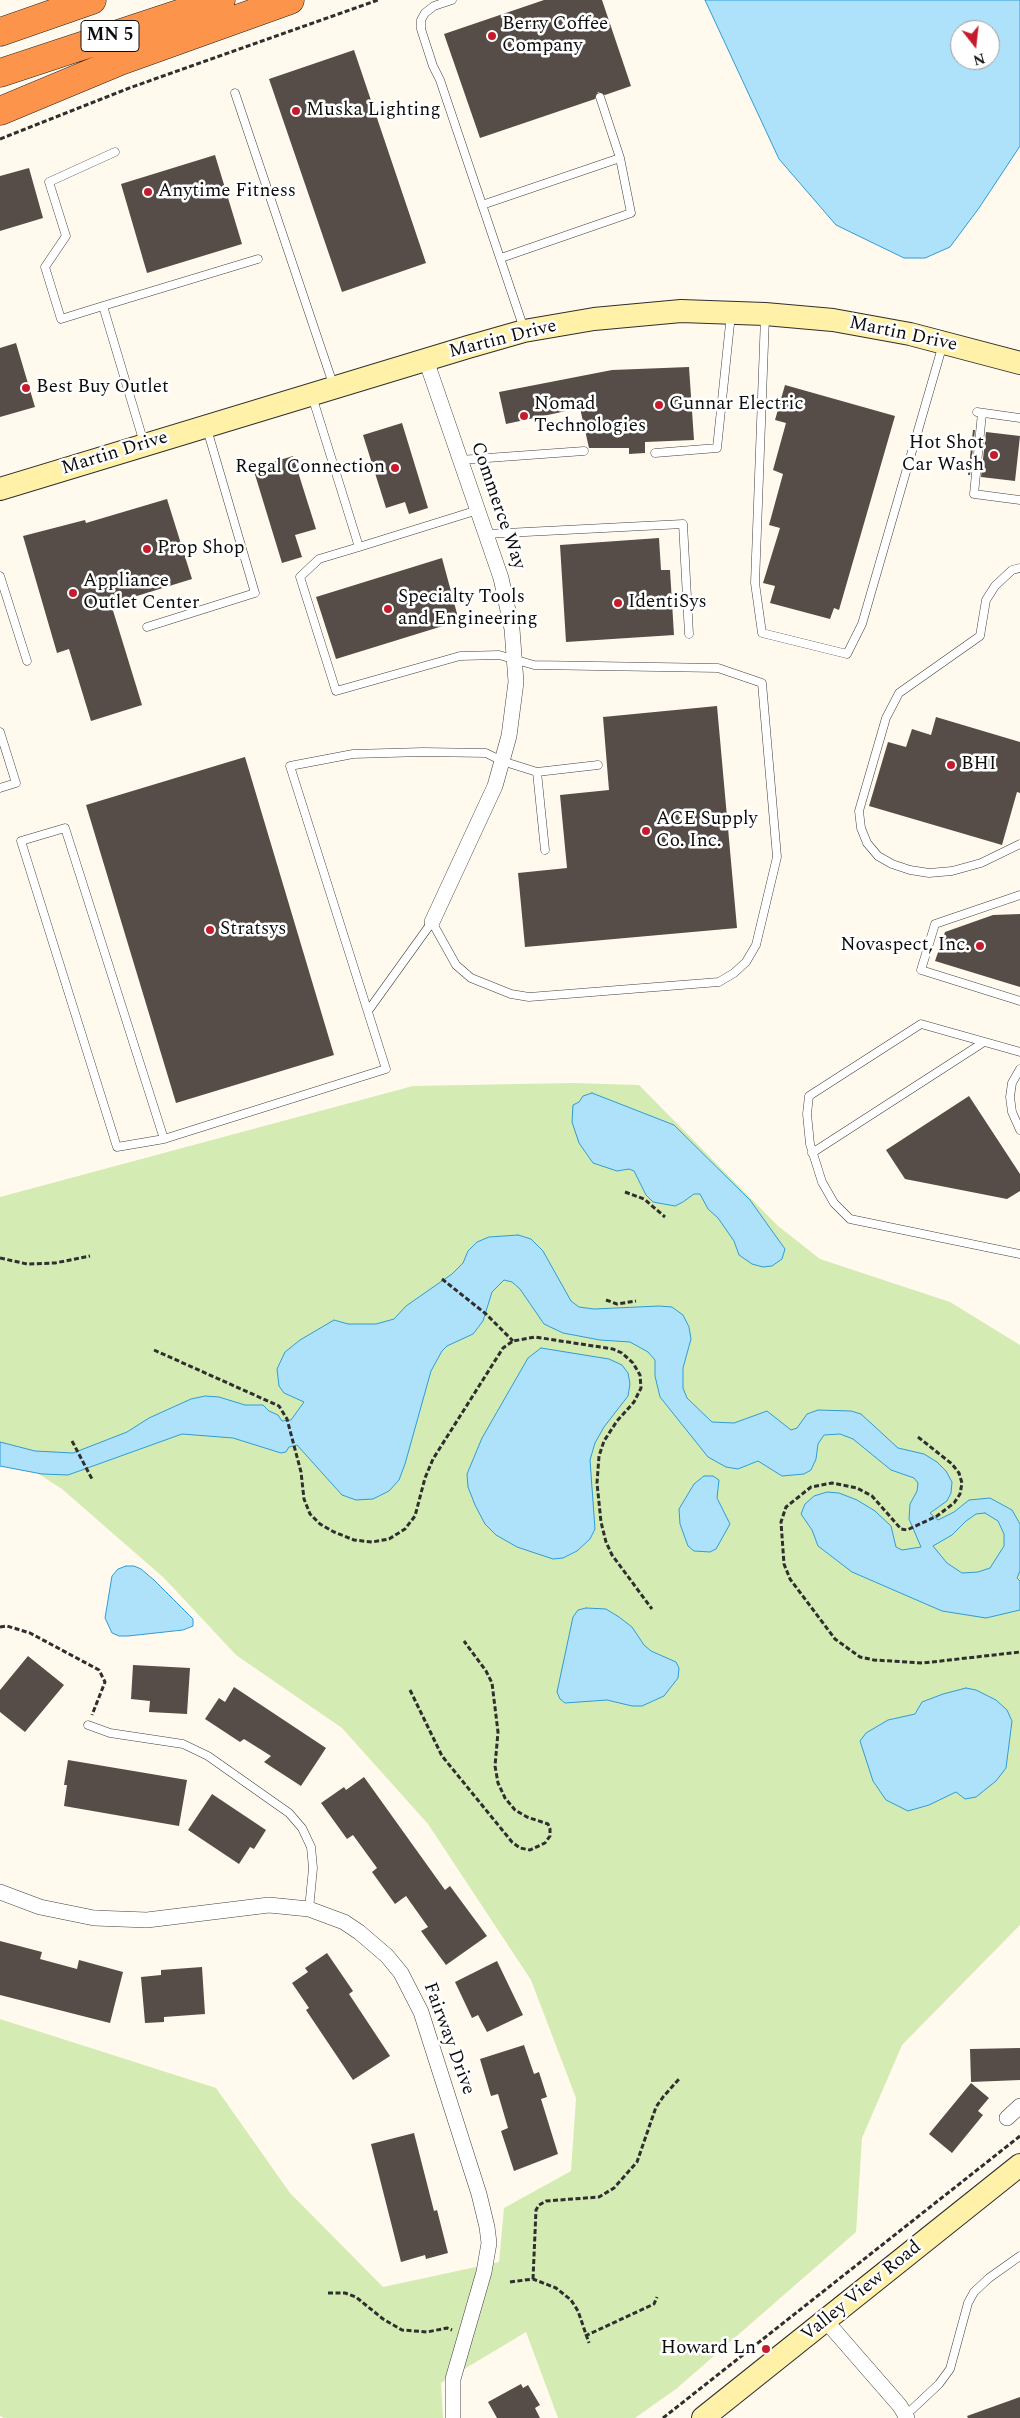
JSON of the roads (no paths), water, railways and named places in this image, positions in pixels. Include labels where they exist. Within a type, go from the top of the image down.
[{"type":"highway","points":[[0,32],[92,0]]},
{"type":"highway","name":"MN 5","points":[[0,72],[221,0]]},
{"type":"highway","points":[[0,111],[120,60],[290,0]]},
{"type":"street","name":"Martin Drive","points":[[0,489],[524,331],[594,319],[681,312],[731,312],[833,320],[910,334],[1020,363]]},
{"type":"street","name":"Commerce Way","points":[[426,360],[501,578],[512,629],[516,682],[509,736],[491,794],[432,922]]},
{"type":"street","name":"Fairway Drive","points":[[0,1892],[40,1907],[94,1918],[147,1920],[269,1905],[309,1909],[344,1922],[372,1942],[401,1973],[421,2012],[482,2203],[489,2243],[484,2272],[453,2379],[453,2418]]},
{"type":"street","points":[[1007,2118],[1020,2106]]},
{"type":"street","name":"Valley View Road","points":[[703,2418],[1020,2165]]},
{"type":"street","points":[[826,2321],[907,2416]]},
{"type":"lane","points":[[452,0],[434,6],[425,12],[421,20],[421,29],[524,331]]},
{"type":"lane","points":[[235,93],[334,387]]},
{"type":"lane","points":[[500,258],[631,213],[620,158],[600,97]]},
{"type":"lane","points":[[115,152],[49,182],[66,236],[45,267],[61,319],[258,259]]},
{"type":"lane","points":[[482,205],[620,158]]},
{"type":"lane","points":[[102,306],[145,446]]},
{"type":"lane","points":[[655,452],[717,448],[731,312]]},
{"type":"lane","points":[[766,314],[756,583],[762,633],[847,654],[862,624],[943,342]]},
{"type":"lane","points":[[311,394],[359,547]]},
{"type":"lane","points":[[1020,418],[980,413],[974,494],[1020,500]]},
{"type":"lane","points":[[147,627],[256,593],[206,427]]},
{"type":"lane","points":[[460,460],[584,452]]},
{"type":"lane","points":[[368,1011],[432,922],[456,965],[471,978],[511,994],[529,997],[719,982],[734,974],[746,962],[756,945],[777,857],[762,683],[718,668],[534,665],[499,655],[460,656],[336,691],[300,577],[319,559],[478,510]]},
{"type":"lane","points":[[486,534],[683,524],[689,634]]},
{"type":"lane","points":[[1020,568],[1012,570],[995,586],[986,600],[980,636],[899,693],[886,718],[859,811],[861,828],[867,842],[878,856],[892,864],[910,870],[929,873],[952,871],[981,863],[1020,844]]},
{"type":"lane","points":[[0,576],[27,661]]},
{"type":"lane","points":[[0,732],[16,783],[0,788]]},
{"type":"lane","points":[[164,1138],[66,828],[22,841],[117,1147],[164,1138],[386,1069],[290,766],[353,754],[423,752],[486,753],[502,761],[537,772],[598,765]]},
{"type":"lane","points":[[537,772],[545,850]]},
{"type":"lane","points":[[1020,895],[935,924],[920,970],[1020,1000]]},
{"type":"lane","points":[[1020,1052],[920,1024],[809,1096],[807,1114],[812,1153],[822,1182],[834,1202],[850,1218],[1020,1254]]},
{"type":"lane","points":[[812,1153],[984,1042]]},
{"type":"lane","points":[[1020,1069],[1012,1083],[1010,1097],[1012,1112],[1020,1130]]},
{"type":"lane","points":[[88,1724],[110,1733],[183,1744],[208,1756],[289,1813],[302,1828],[311,1847],[313,1868],[309,1909]]},
{"type":"lane","points":[[907,2416],[939,2384],[950,2369],[968,2302],[974,2292],[989,2278],[1020,2256]]},
{"type":"water","points":[[705,0],[1020,0],[1020,146],[979,208],[950,247],[925,258],[904,258],[836,225],[779,159]]},
{"type":"water","points":[[592,1093],[674,1125],[750,1200],[785,1249],[782,1259],[772,1266],[763,1267],[752,1264],[739,1255],[734,1241],[718,1218],[708,1209],[700,1194],[694,1194],[675,1206],[653,1202],[646,1195],[634,1171],[629,1169],[617,1171],[593,1163],[579,1143],[572,1122],[573,1105],[579,1102],[583,1096]]},
{"type":"water","points":[[518,1235],[531,1239],[543,1251],[571,1301],[579,1307],[594,1309],[672,1307],[683,1315],[689,1327],[691,1339],[683,1368],[683,1388],[687,1398],[712,1422],[734,1423],[767,1411],[791,1430],[797,1428],[807,1414],[818,1410],[851,1411],[861,1414],[898,1448],[924,1454],[937,1462],[946,1471],[952,1482],[951,1493],[947,1501],[930,1513],[938,1520],[954,1512],[969,1500],[990,1498],[1012,1510],[1020,1524],[1020,1571],[1017,1578],[1020,1581],[1020,1610],[986,1618],[942,1611],[852,1572],[818,1546],[812,1530],[801,1514],[805,1504],[814,1496],[827,1492],[839,1493],[857,1500],[875,1511],[891,1526],[896,1547],[902,1550],[921,1547],[909,1519],[910,1504],[917,1491],[918,1483],[914,1478],[891,1470],[853,1439],[840,1434],[824,1435],[818,1444],[816,1459],[811,1470],[804,1474],[782,1476],[758,1461],[738,1469],[726,1467],[708,1457],[660,1397],[655,1376],[655,1360],[648,1352],[630,1342],[600,1340],[563,1333],[544,1324],[520,1289],[512,1282],[504,1280],[492,1292],[483,1321],[473,1334],[447,1346],[442,1351],[431,1371],[399,1480],[389,1491],[373,1499],[356,1500],[342,1495],[297,1445],[289,1447],[286,1452],[281,1453],[233,1438],[182,1434],[68,1475],[42,1474],[0,1466],[0,1442],[35,1451],[73,1453],[127,1432],[149,1418],[191,1399],[205,1396],[219,1397],[245,1405],[263,1405],[269,1411],[278,1415],[282,1421],[291,1420],[304,1402],[284,1393],[279,1386],[277,1369],[285,1352],[300,1340],[334,1320],[348,1324],[376,1324],[394,1319],[406,1306],[452,1274],[463,1263],[468,1251],[477,1242],[489,1237]],"holes":[[[985,1513],[998,1521],[1004,1534],[1004,1546],[990,1568],[978,1572],[962,1573],[947,1563],[933,1546],[952,1535],[976,1514]]]},
{"type":"water","points":[[541,1348],[609,1359],[622,1365],[628,1373],[630,1384],[628,1396],[604,1427],[595,1443],[590,1460],[595,1529],[590,1539],[577,1551],[563,1558],[553,1559],[517,1547],[496,1535],[485,1524],[475,1505],[468,1487],[467,1474],[482,1438],[528,1358]]},
{"type":"water","points":[[704,1476],[713,1476],[719,1480],[717,1498],[730,1524],[716,1549],[710,1552],[694,1551],[688,1546],[680,1524],[679,1509],[694,1484]]},
{"type":"water","points":[[134,1566],[141,1569],[154,1580],[193,1619],[193,1626],[183,1630],[128,1636],[119,1636],[112,1633],[105,1618],[112,1576],[118,1569]]},
{"type":"water","points":[[586,1608],[606,1609],[632,1627],[644,1645],[651,1651],[676,1662],[679,1668],[678,1678],[664,1696],[642,1706],[632,1706],[607,1700],[565,1703],[560,1699],[557,1692],[573,1617],[578,1610]]},
{"type":"water","points":[[966,1688],[976,1690],[996,1700],[1007,1710],[1012,1721],[1006,1768],[996,1781],[976,1797],[965,1799],[956,1792],[929,1805],[908,1811],[886,1800],[873,1781],[860,1741],[866,1733],[888,1720],[915,1714],[922,1702]]},
{"type":"place","name":"Berry Coffee Company","points":[[492,36]]},
{"type":"place","name":"Muska Lighting","points":[[296,111]]},
{"type":"place","name":"Anytime Fitness","points":[[148,192]]},
{"type":"place","name":"Best Buy Outlet","points":[[26,388]]},
{"type":"place","name":"Gunnar Electric","points":[[659,405]]},
{"type":"place","name":"Nomad Technologies","points":[[524,416]]},
{"type":"place","name":"Hot Shot Car Wash","points":[[994,455]]},
{"type":"place","name":"Regal Connection","points":[[395,468]]},
{"type":"place","name":"Prop Shop","points":[[147,549]]},
{"type":"place","name":"Appliance Outlet Center","points":[[73,593]]},
{"type":"place","name":"IdentiSys","points":[[618,603]]},
{"type":"place","name":"Specialty Tools and Engineering","points":[[388,609]]},
{"type":"place","name":"BHI","points":[[951,765]]},
{"type":"place","name":"ACE Supply Co. Inc.","points":[[646,831]]},
{"type":"place","name":"Stratsys","points":[[210,930]]},
{"type":"place","name":"Novaspect, Inc.","points":[[980,946]]},
{"type":"place","name":"Howard Ln","points":[[766,2349]]}]
